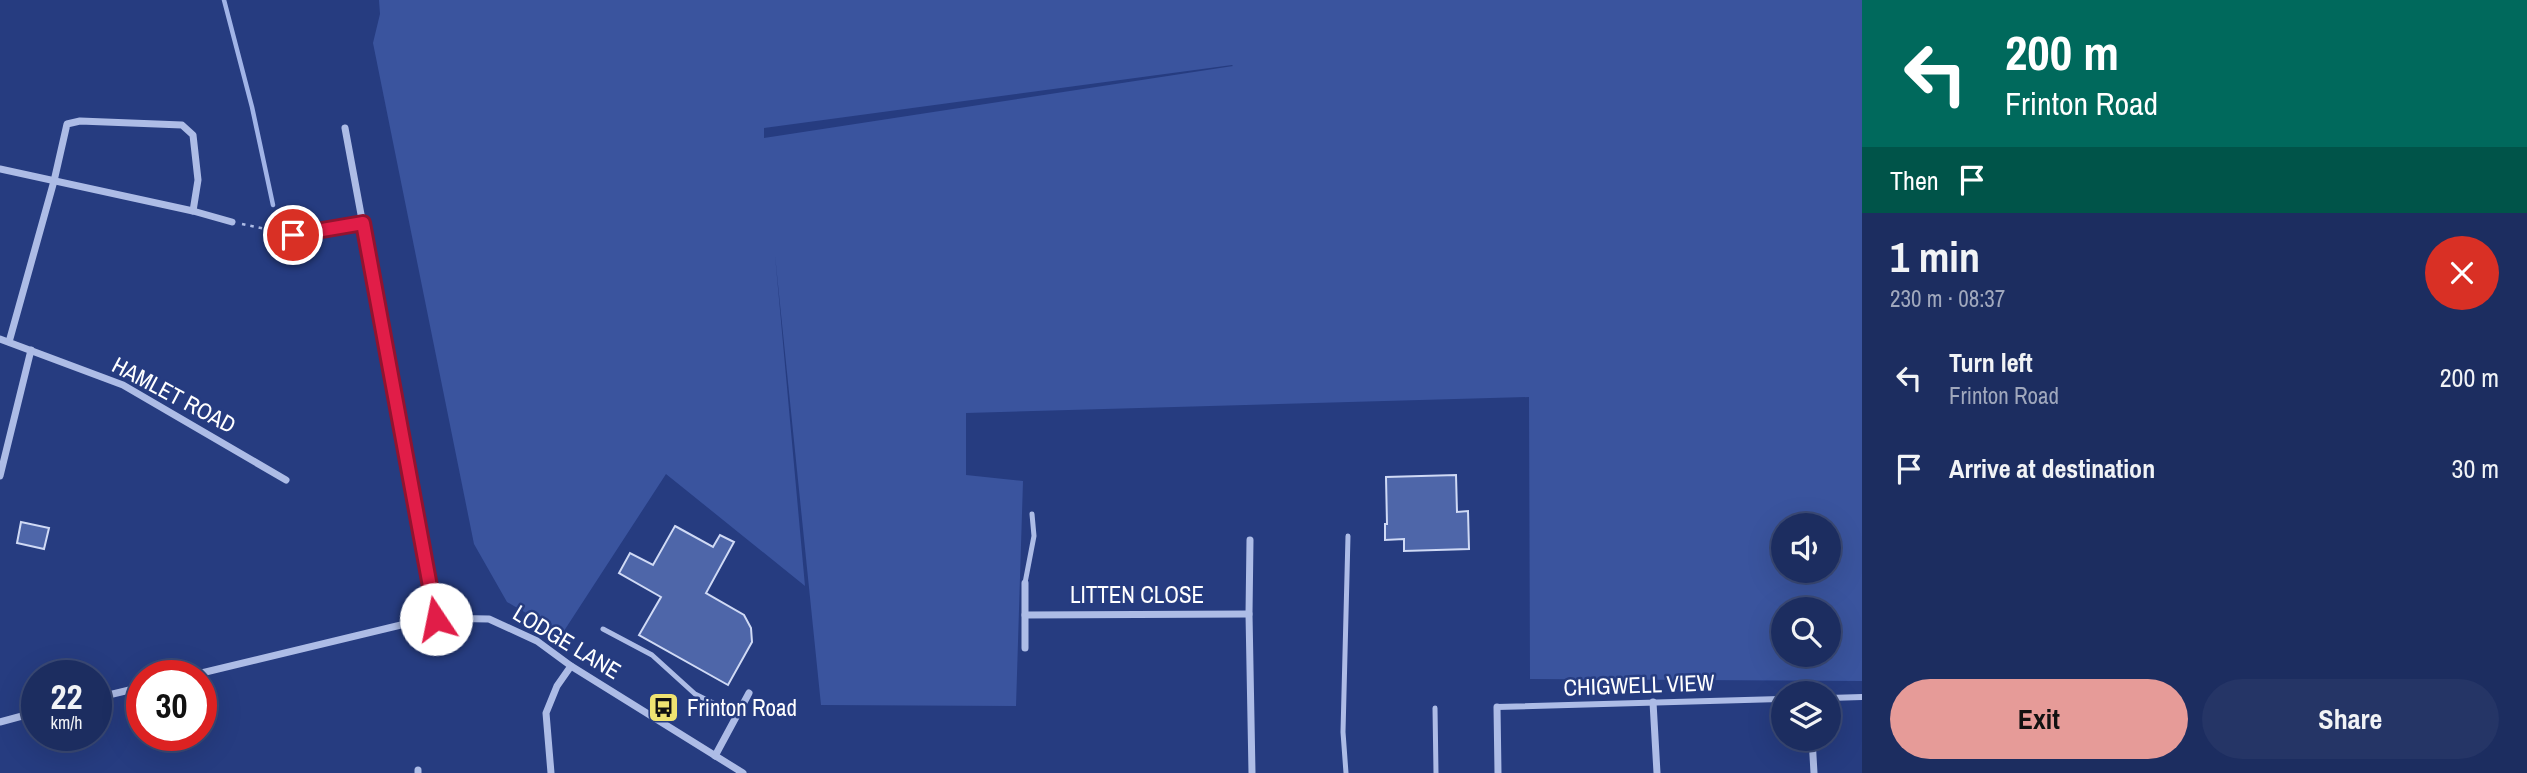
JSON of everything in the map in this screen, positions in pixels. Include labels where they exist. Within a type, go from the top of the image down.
[{"type":"street","points":[[9,342],[54,181],[66,124],[80,121],[182,125],[193,135],[198,180],[193,211]]},
{"type":"street","points":[[345,128],[436,619]]},
{"type":"street","points":[[0,169],[232,222]]},
{"type":"street","points":[[293,235],[363,223]]},
{"type":"street","name":"HAMLET ROAD","points":[[0,339],[123,386],[286,480]]},
{"type":"street","points":[[0,472],[31,350]]},
{"type":"street","points":[[1250,540],[1252,773]]},
{"type":"street","points":[[1025,648],[1026,583]]},
{"type":"street","name":"LITTEN CLOSE","points":[[1025,615],[1249,614]]},
{"type":"street","name":"LODGE LANE","points":[[217,669],[430,618],[489,619],[537,641],[571,666],[743,773]]},
{"type":"street","points":[[551,773],[547,713],[557,686],[571,666]]},
{"type":"street","points":[[715,756],[748,694]]},
{"type":"street","points":[[1841,698],[1862,697]]},
{"type":"street","name":"CHIGWELL VIEW","points":[[1497,707],[1771,699]]},
{"type":"street","points":[[1653,702],[1657,773]]},
{"type":"street","points":[[1497,707],[1498,773]]},
{"type":"street","points":[[0,722],[21,716]]},
{"type":"street","points":[[1813,751],[1814,773]]},
{"type":"lane","points":[[1026,583],[1034,536],[1032,514]]},
{"type":"lane","points":[[1346,773],[1343,732],[1348,536]]},
{"type":"lane","points":[[603,629],[652,655],[695,694],[721,707],[740,709]]},
{"type":"lane","points":[[1435,708],[1436,773]]},
{"type":"path","points":[[232,222],[293,235]]},
{"type":"shaded area","points":[[379,0],[1862,0],[1862,681],[1530,679],[1529,397],[966,413],[966,475],[1023,481],[1016,706],[821,705],[775,255],[805,586],[666,474],[562,634],[507,602],[474,544],[373,43],[380,14]],"holes":[[[1233,66],[764,138],[764,128]]]},
{"type":"building","points":[[1456,475],[1457,512],[1468,511],[1469,549],[1404,551],[1404,539],[1385,540],[1386,477]]},
{"type":"building","points":[[21,522],[49,528],[44,549],[17,543]]},
{"type":"building","points":[[675,526],[713,547],[720,535],[734,542],[706,593],[744,615],[751,628],[752,642],[728,685],[639,635],[661,597],[619,573],[630,553],[653,565]]},
{"type":"waterway","points":[[224,0],[252,107],[273,205]]},
{"type":"place","name":"Frinton Road","points":[[664,708]]},
{"type":"route","points":[[293,235],[363,223],[436,619]]}]
